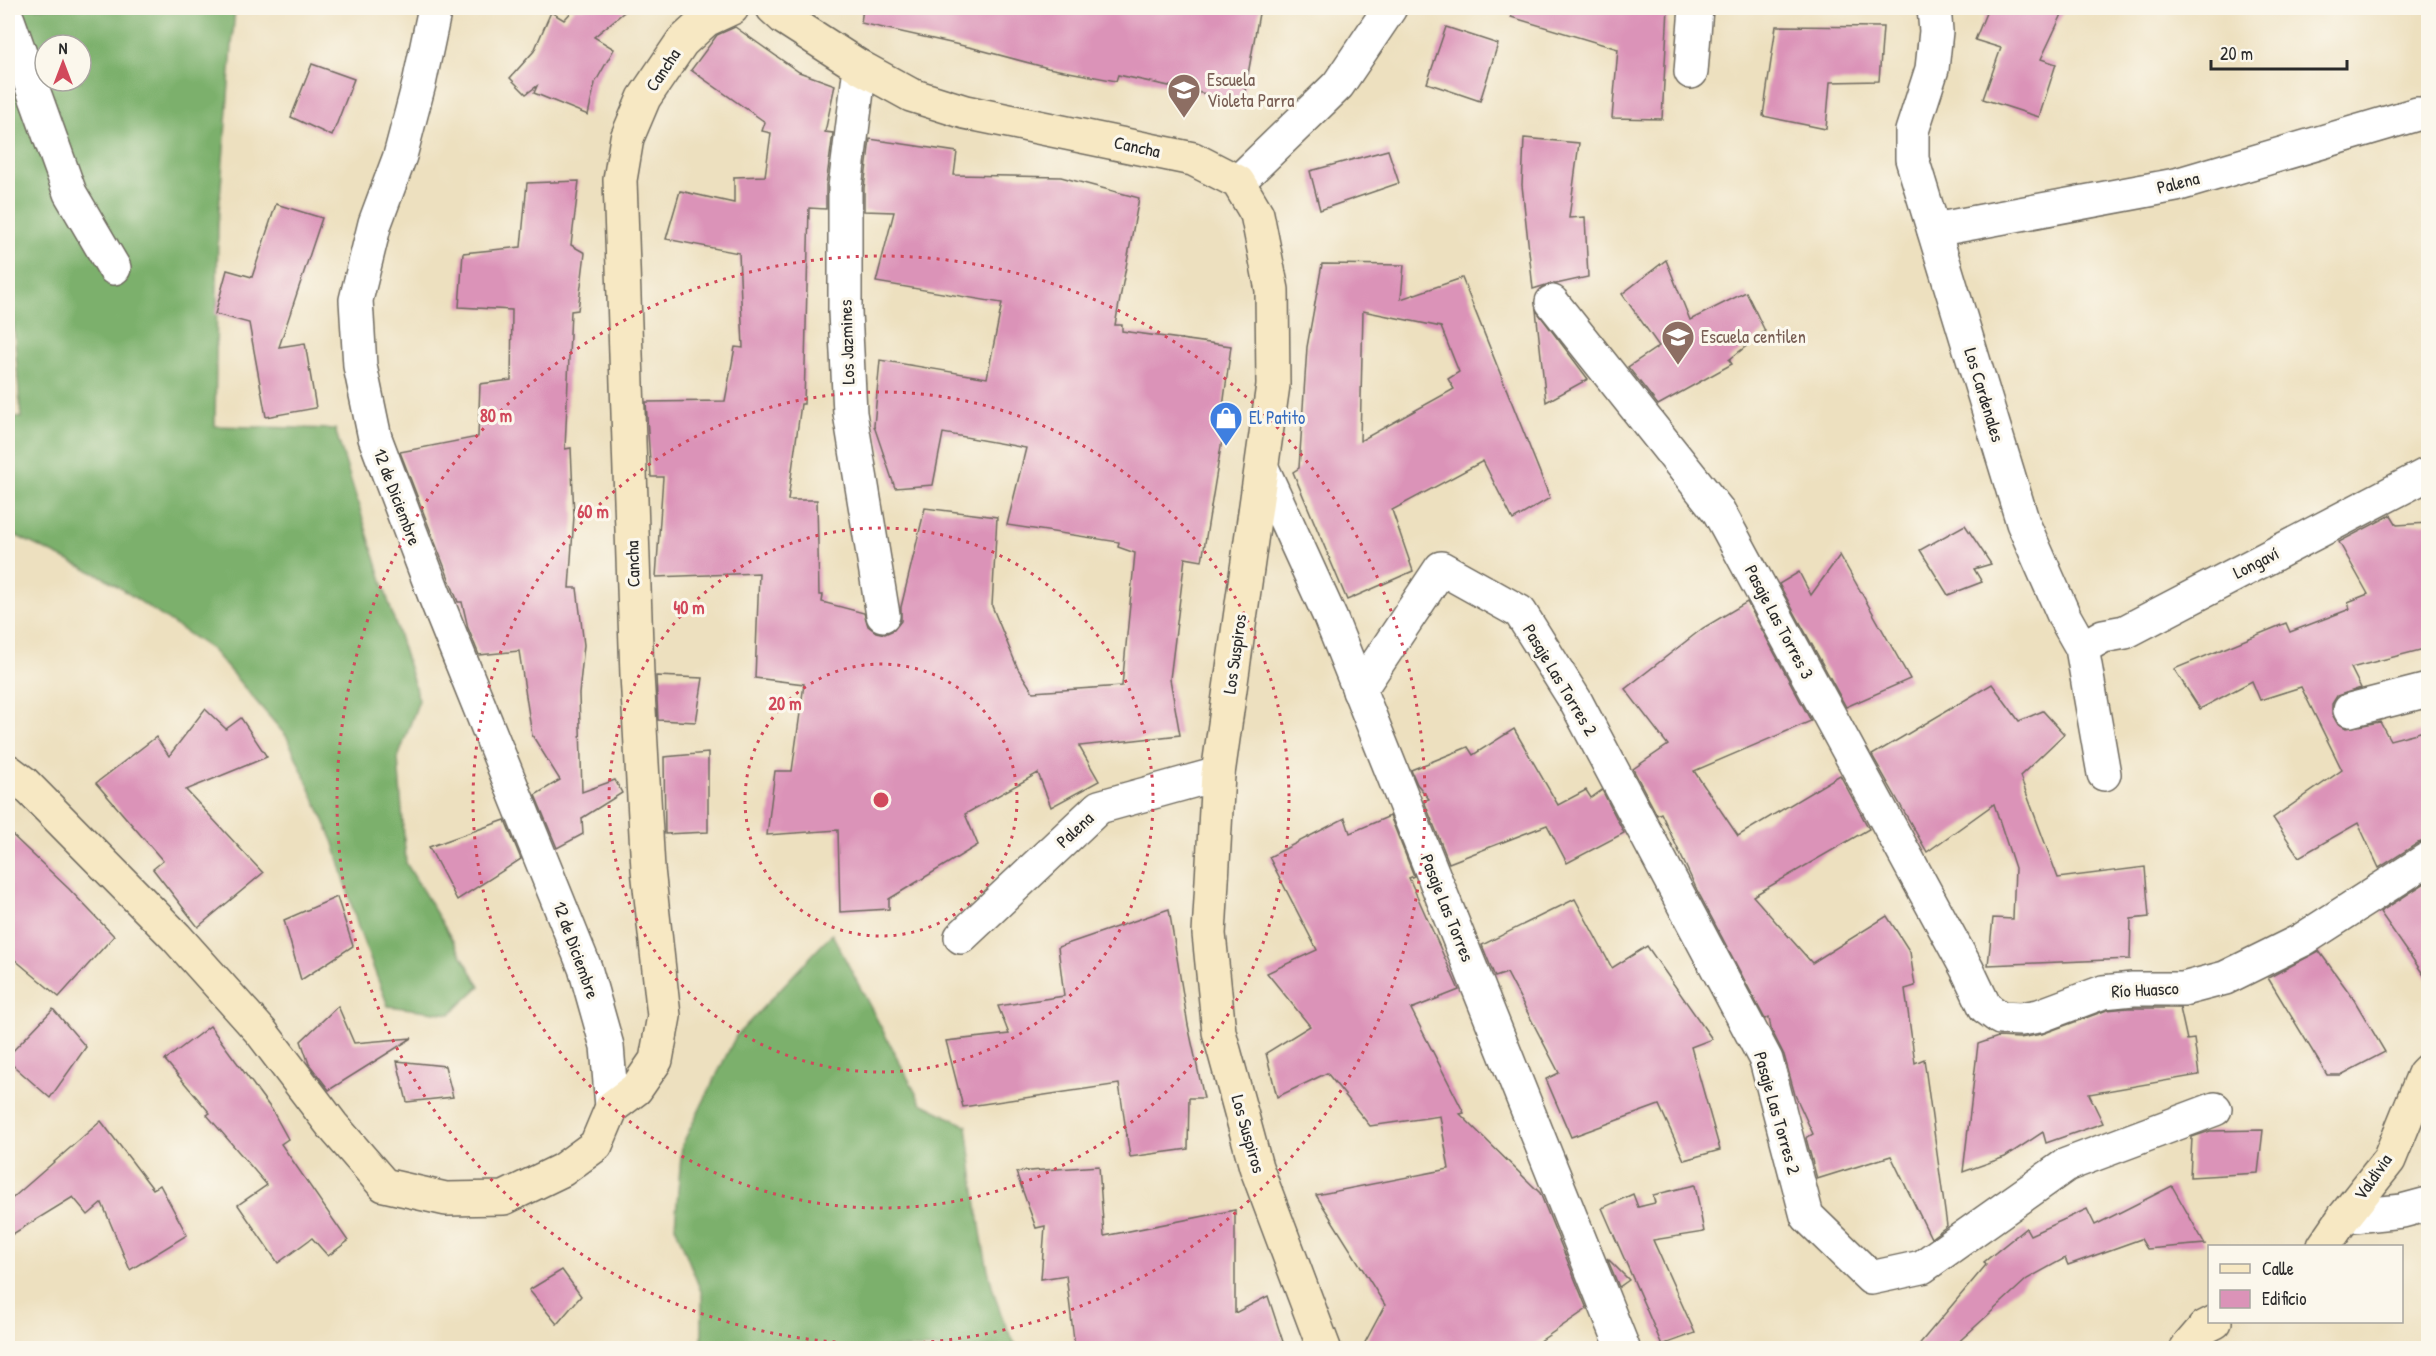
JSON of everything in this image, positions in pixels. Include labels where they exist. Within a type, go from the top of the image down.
[{"type":"street","name":"12 de Diciembre","points":[[8,771],[24,783],[176,936],[262,1033],[332,1125],[384,1185],[446,1199],[504,1198],[562,1170],[596,1146],[612,1107],[607,1046],[585,968],[436,599],[375,438],[360,366],[356,300],[375,223],[400,156],[419,84],[435,8]]},
{"type":"street","name":"Cancha","points":[[612,1107],[636,1089],[656,1060],[664,1016],[648,869],[637,675],[620,180],[627,138],[644,98],[682,42],[706,20],[732,8]]},
{"type":"street","name":"Cancha","points":[[773,8],[783,18],[860,67],[911,94],[965,112],[1193,159],[1239,182]]},
{"type":"street","points":[[1239,182],[1338,86],[1390,8]]},
{"type":"street","points":[[1691,72],[1696,8]]},
{"type":"street","name":"Los Cardenales","points":[[1934,8],[1936,31],[1932,69],[1912,131],[1912,159],[2023,523],[2065,618],[2082,648],[2104,774]]},
{"type":"street","points":[[8,20],[70,193],[114,268]]},
{"type":"street","name":"Los Jazmines","points":[[860,67],[844,187],[845,312],[850,413],[883,615]]},
{"type":"street","name":"Palena","points":[[1934,230],[2176,185],[2417,114]]},
{"type":"street","name":"Los Suspiros","points":[[1239,182],[1257,214],[1272,290],[1274,385],[1218,774],[1209,934],[1220,1032],[1256,1167],[1324,1348]]},
{"type":"street","name":"Pasaje Las Torres 3","points":[[1552,302],[1719,512],[1967,969]]},
{"type":"street","name":"Pasaje Las Torres","points":[[1263,470],[1330,617],[1623,1348]]},
{"type":"street","name":"Longaví","points":[[2082,648],[2103,636],[2125,632],[2428,474]]},
{"type":"street","name":"Pasaje Las Torres 2","points":[[1359,691],[1441,568],[1520,612],[1575,700],[1766,1060],[1807,1216],[1871,1278],[1922,1267],[2066,1165],[2215,1108]]},
{"type":"street","points":[[2350,710],[2428,690]]},
{"type":"street","name":"Palena","points":[[962,936],[1099,807],[1218,774]]},
{"type":"street","name":"Río Huasco","points":[[1967,969],[1985,1007],[2000,1018],[2021,1020],[2039,1016],[2103,992],[2133,989],[2183,989],[2225,978],[2302,939],[2428,859]]},
{"type":"street","name":"Valdivia","points":[[2325,1245],[2389,1160],[2424,1074],[2428,1070]]},
{"type":"street","points":[[2344,1217],[2402,1211],[2428,1204]]},
{"type":"street","points":[[2187,1348],[2205,1327],[2213,1323]]},
{"type":"green space","points":[[8,8],[235,8],[218,224],[215,426],[335,429],[419,700],[398,758],[406,863],[480,986],[450,1014],[388,1006],[358,927],[334,843],[287,737],[212,650],[105,578],[8,532],[8,415],[21,418],[13,314],[8,301]]},
{"type":"green space","points":[[832,934],[921,1103],[967,1126],[988,1271],[1006,1326],[1018,1348],[702,1348],[702,1294],[675,1226],[682,1145],[736,1036]]},
{"type":"building","points":[[575,8],[629,8],[594,37],[614,49],[595,83],[588,115],[534,93],[537,86],[526,94],[510,78],[534,51],[551,12],[564,20]]},
{"type":"building","points":[[863,8],[1260,8],[1243,102],[1118,75],[1116,81],[1048,68],[973,48],[861,23]]},
{"type":"building","points":[[1513,8],[1668,8],[1662,119],[1612,118],[1618,49],[1511,17]]},
{"type":"building","points":[[1988,8],[2065,8],[2041,59],[2056,64],[2039,117],[1983,99],[2001,48],[1975,40]]},
{"type":"building","points":[[1776,26],[1883,27],[1879,81],[1830,82],[1826,129],[1763,116]]},
{"type":"building","points":[[735,27],[799,72],[835,85],[825,132],[833,133],[826,185],[826,209],[809,208],[804,404],[801,404],[788,500],[817,500],[819,595],[823,595],[822,602],[864,613],[868,626],[876,632],[885,634],[894,630],[901,621],[901,607],[925,508],[997,517],[992,606],[1018,669],[1033,692],[1122,686],[1135,553],[1118,547],[1119,542],[1007,525],[1026,448],[943,433],[933,485],[895,488],[874,426],[880,360],[987,378],[1002,303],[876,282],[894,212],[864,211],[864,188],[870,139],[957,152],[954,175],[1061,177],[1139,198],[1115,325],[1122,325],[1122,331],[1231,346],[1222,415],[1226,416],[1202,561],[1185,558],[1170,679],[1180,735],[1079,746],[1099,781],[1051,807],[1038,773],[965,814],[978,845],[889,899],[889,909],[840,912],[838,830],[767,835],[775,771],[792,771],[804,684],[755,678],[759,573],[656,577],[663,477],[651,477],[646,402],[725,401],[735,347],[743,348],[739,253],[666,239],[680,191],[734,203],[734,177],[765,176],[771,133],[762,131],[765,122],[691,70],[717,35]]},
{"type":"building","points":[[1446,27],[1498,44],[1480,101],[1427,83]]},
{"type":"building","points":[[312,64],[354,79],[332,136],[291,117]]},
{"type":"building","points":[[1524,138],[1579,143],[1569,218],[1585,217],[1588,277],[1533,289],[1522,185]]},
{"type":"building","points":[[1388,150],[1399,183],[1320,210],[1310,171]]},
{"type":"building","points":[[579,181],[571,245],[585,253],[578,310],[571,311],[565,449],[571,448],[574,516],[569,588],[577,588],[584,645],[579,694],[582,792],[615,780],[622,793],[582,818],[583,834],[557,848],[535,795],[560,780],[532,735],[519,651],[479,655],[468,628],[462,602],[458,602],[400,452],[478,437],[480,384],[511,380],[512,310],[459,307],[463,253],[521,247],[527,183]]},
{"type":"building","points":[[276,204],[322,218],[279,347],[305,343],[316,408],[266,417],[249,323],[215,314],[227,270],[252,277]]},
{"type":"building","points":[[1666,260],[1690,320],[1746,292],[1765,331],[1729,360],[1732,364],[1658,405],[1628,367],[1659,346],[1622,294]]},
{"type":"building","points":[[1322,264],[1404,265],[1401,299],[1462,278],[1550,498],[1513,520],[1483,461],[1392,510],[1413,571],[1347,600],[1293,472],[1299,468],[1307,347]],"holes":[[[1363,311],[1441,327],[1459,372],[1448,379],[1454,389],[1360,441]]]},
{"type":"building","points":[[1536,310],[1588,379],[1546,402]]},
{"type":"building","points":[[2391,515],[2397,525],[2428,523],[2428,648],[2351,668],[2361,688],[2337,696],[2332,704],[2332,714],[2337,723],[2346,728],[2380,722],[2390,740],[2428,730],[2428,840],[2418,843],[2379,868],[2358,823],[2299,857],[2273,818],[2342,770],[2301,687],[2260,700],[2252,681],[2200,709],[2174,669],[2286,623],[2290,632],[2350,609],[2348,602],[2368,594],[2339,542]]},
{"type":"building","points":[[1965,525],[1991,564],[1974,569],[1982,582],[1948,595],[1920,550]]},
{"type":"building","points":[[1840,555],[1910,679],[1846,707],[1779,584],[1799,572],[1811,595]]},
{"type":"building","points":[[1747,602],[1811,721],[1694,771],[1738,836],[1840,775],[1869,829],[1753,896],[1812,963],[1887,916],[1910,952],[1915,986],[1905,989],[1915,1063],[1924,1059],[1947,1226],[1931,1238],[1891,1156],[1817,1179],[1806,1138],[1813,1134],[1795,1095],[1784,1055],[1771,1029],[1769,1017],[1765,1019],[1697,890],[1661,813],[1657,815],[1633,769],[1668,745],[1625,689],[1703,628]]},
{"type":"building","points":[[656,676],[703,678],[696,722],[658,720]]},
{"type":"building","points":[[1992,684],[2019,721],[2043,711],[2064,734],[2020,776],[2058,878],[2145,867],[2149,917],[2131,919],[2130,959],[1988,965],[1993,918],[2013,919],[2015,868],[1994,804],[1927,852],[1872,755]]},
{"type":"building","points":[[205,709],[226,729],[241,718],[267,757],[186,790],[263,873],[198,927],[153,869],[163,861],[96,783],[156,737],[169,756]]},
{"type":"building","points":[[1514,729],[1558,805],[1586,790],[1591,798],[1602,790],[1624,833],[1567,863],[1547,825],[1449,863],[1424,801],[1429,799],[1417,784],[1411,770],[1468,747],[1473,755]]},
{"type":"building","points":[[708,753],[708,832],[665,834],[664,757]]},
{"type":"building","points":[[1390,816],[1414,876],[1409,878],[1459,990],[1411,1009],[1464,1113],[1460,1114],[1540,1193],[1587,1309],[1530,1348],[1362,1348],[1385,1305],[1316,1195],[1449,1169],[1440,1116],[1370,1126],[1327,1073],[1277,1097],[1266,1053],[1310,1026],[1267,973],[1317,950],[1269,857],[1345,818],[1350,833]]},
{"type":"building","points":[[505,820],[521,859],[457,900],[429,847]]},
{"type":"building","points":[[8,831],[114,936],[59,997],[8,954]]},
{"type":"building","points":[[2428,881],[2428,981],[2380,912]]},
{"type":"building","points":[[337,897],[353,946],[301,980],[284,920]]},
{"type":"building","points":[[1575,899],[1612,968],[1647,946],[1712,1039],[1691,1047],[1720,1150],[1684,1160],[1659,1105],[1571,1137],[1546,1079],[1559,1073],[1507,973],[1495,977],[1482,945]]},
{"type":"building","points":[[1169,909],[1188,1025],[1204,1098],[1189,1098],[1188,1149],[1130,1157],[1119,1084],[963,1107],[946,1041],[1009,1034],[998,1006],[1064,996],[1058,947]]},
{"type":"building","points":[[2319,951],[2353,998],[2385,1052],[2341,1075],[2327,1075],[2268,978]]},
{"type":"building","points":[[338,1006],[354,1043],[412,1038],[329,1090],[309,1064],[301,1041]]},
{"type":"building","points":[[2180,1008],[2187,1040],[2194,1039],[2199,1075],[2089,1094],[2103,1123],[2046,1143],[2043,1132],[2005,1157],[1963,1172],[1978,1044],[1998,1037],[2020,1038],[2042,1034],[2107,1010]]},
{"type":"building","points":[[53,1009],[86,1047],[50,1098],[8,1061],[8,1056]]},
{"type":"building","points":[[210,1026],[272,1110],[288,1139],[281,1144],[348,1241],[328,1256],[312,1238],[278,1263],[238,1205],[267,1185],[207,1115],[210,1113],[165,1060]]},
{"type":"building","points":[[397,1061],[445,1066],[453,1097],[407,1102]]},
{"type":"building","points":[[101,1121],[153,1189],[160,1185],[187,1235],[130,1270],[102,1203],[88,1215],[73,1197],[8,1237],[8,1202]]},
{"type":"building","points":[[2263,1130],[2258,1173],[2190,1177],[2192,1137],[2210,1131]]},
{"type":"building","points":[[1099,1166],[1104,1236],[1235,1210],[1235,1313],[1268,1296],[1285,1348],[1075,1348],[1066,1275],[1041,1279],[1045,1226],[1036,1228],[1016,1172]]},
{"type":"building","points":[[1695,1185],[1704,1232],[1653,1240],[1695,1333],[1662,1345],[1602,1208],[1633,1194],[1638,1207],[1655,1203],[1653,1195]]},
{"type":"building","points":[[2172,1186],[2205,1244],[2147,1249],[2141,1239],[2068,1265],[2065,1258],[2027,1279],[1952,1348],[1916,1348],[1986,1265],[1984,1262],[2026,1228],[2030,1235],[2087,1209],[2095,1225]]},
{"type":"building","points":[[1607,1258],[1629,1280],[1619,1287]]},
{"type":"building","points":[[562,1270],[581,1296],[557,1324],[529,1290]]},
{"type":"place","name":"Escuela Violeta Parra","points":[[1184,119]]},
{"type":"place","name":"Escuela centilen","points":[[1678,366]]},
{"type":"place","name":"El Patito","points":[[1226,447]]}]
